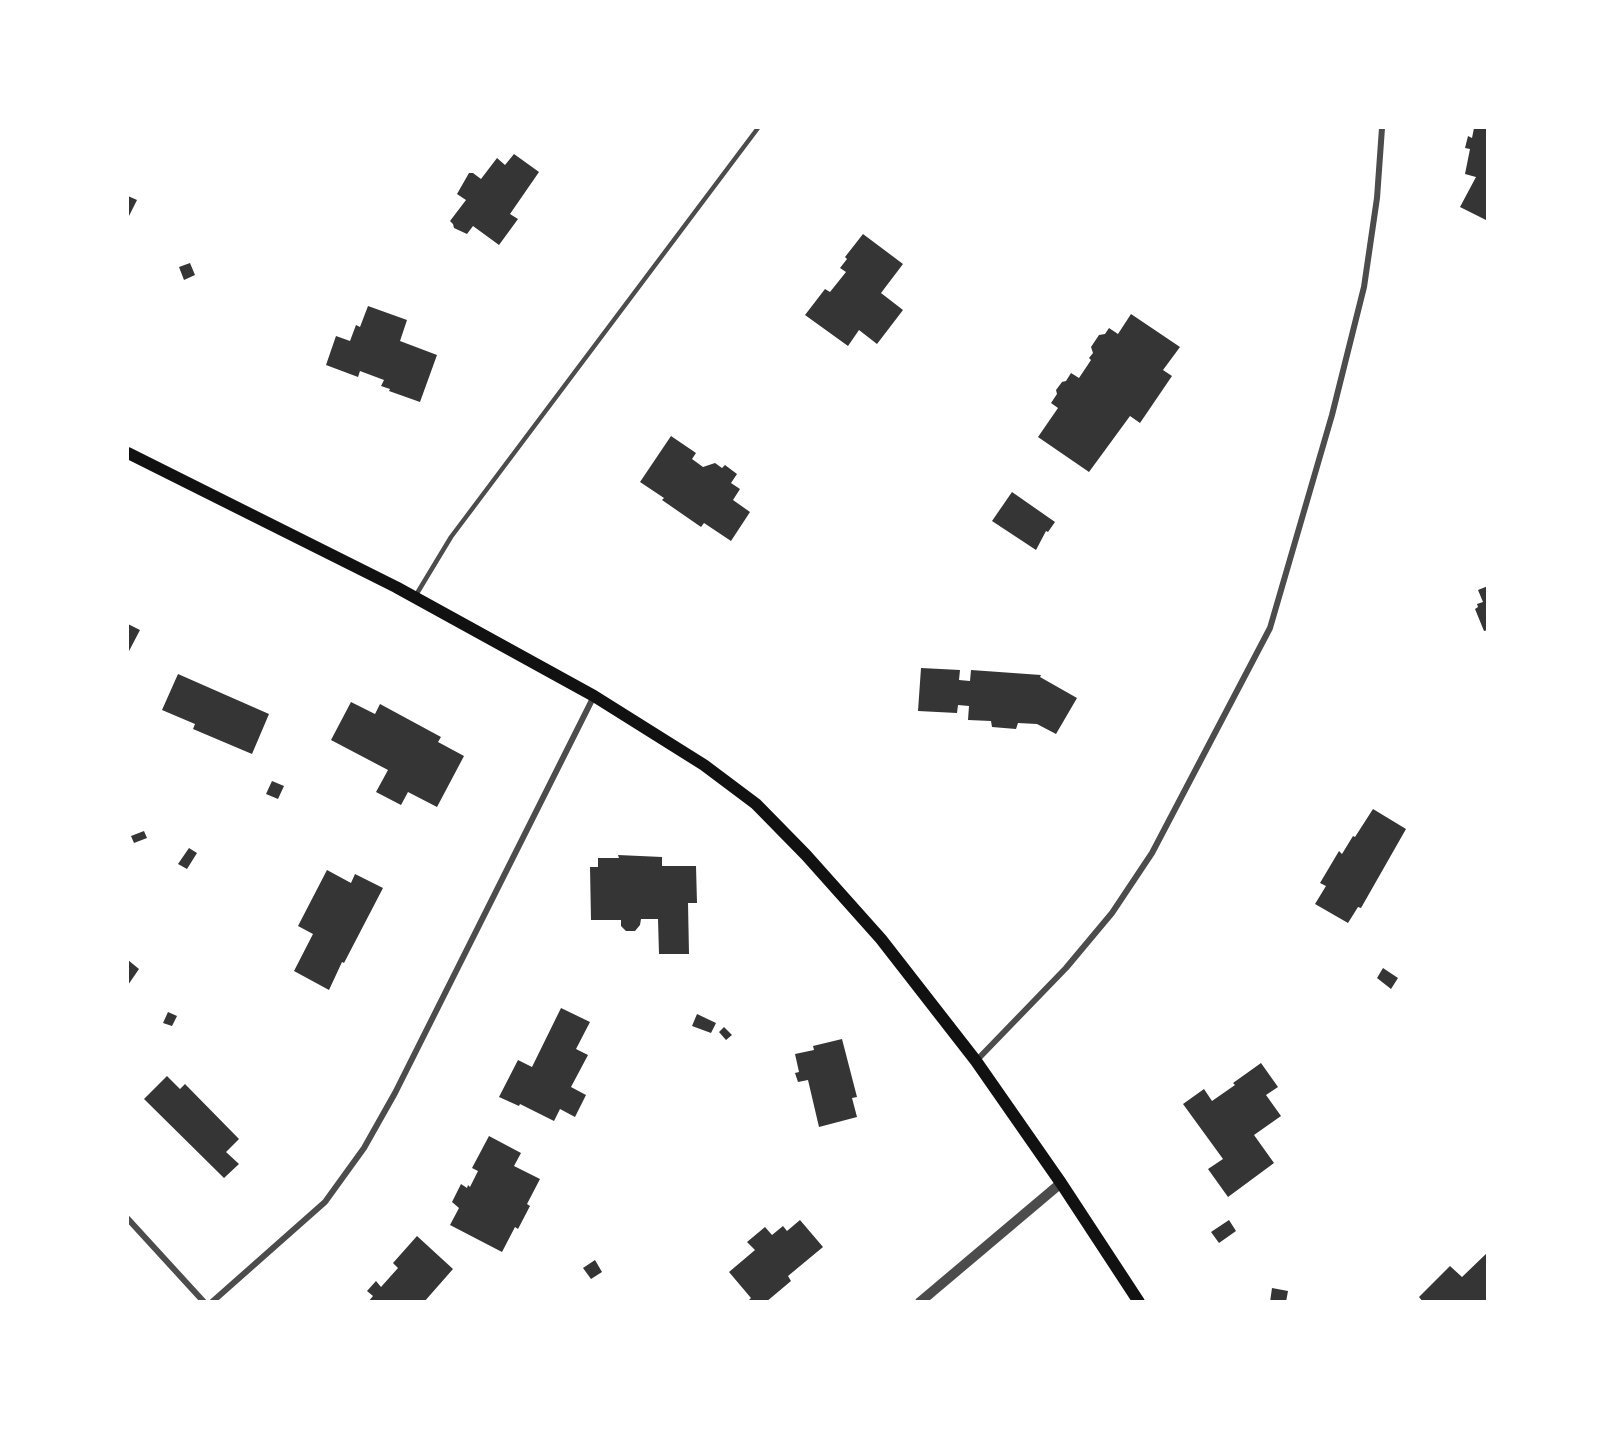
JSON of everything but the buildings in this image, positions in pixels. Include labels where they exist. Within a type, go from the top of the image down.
[{"type":"main road","points":[[128,453],[415,597],[594,696],[704,765],[756,804],[806,855],[881,939],[976,1061],[1061,1183],[1139,1302]]},
{"type":"street","points":[[976,1061],[1066,968],[1112,913],[1152,853],[1270,628],[1332,415],[1364,287],[1377,198],[1382,128]]},
{"type":"street","points":[[212,1302],[325,1202],[364,1148],[395,1093],[594,696]]},
{"type":"street","points":[[920,1302],[1061,1183]]},
{"type":"street","points":[[128,1219],[204,1302]]},
{"type":"lane","points":[[415,597],[451,537],[758,128]]}]
